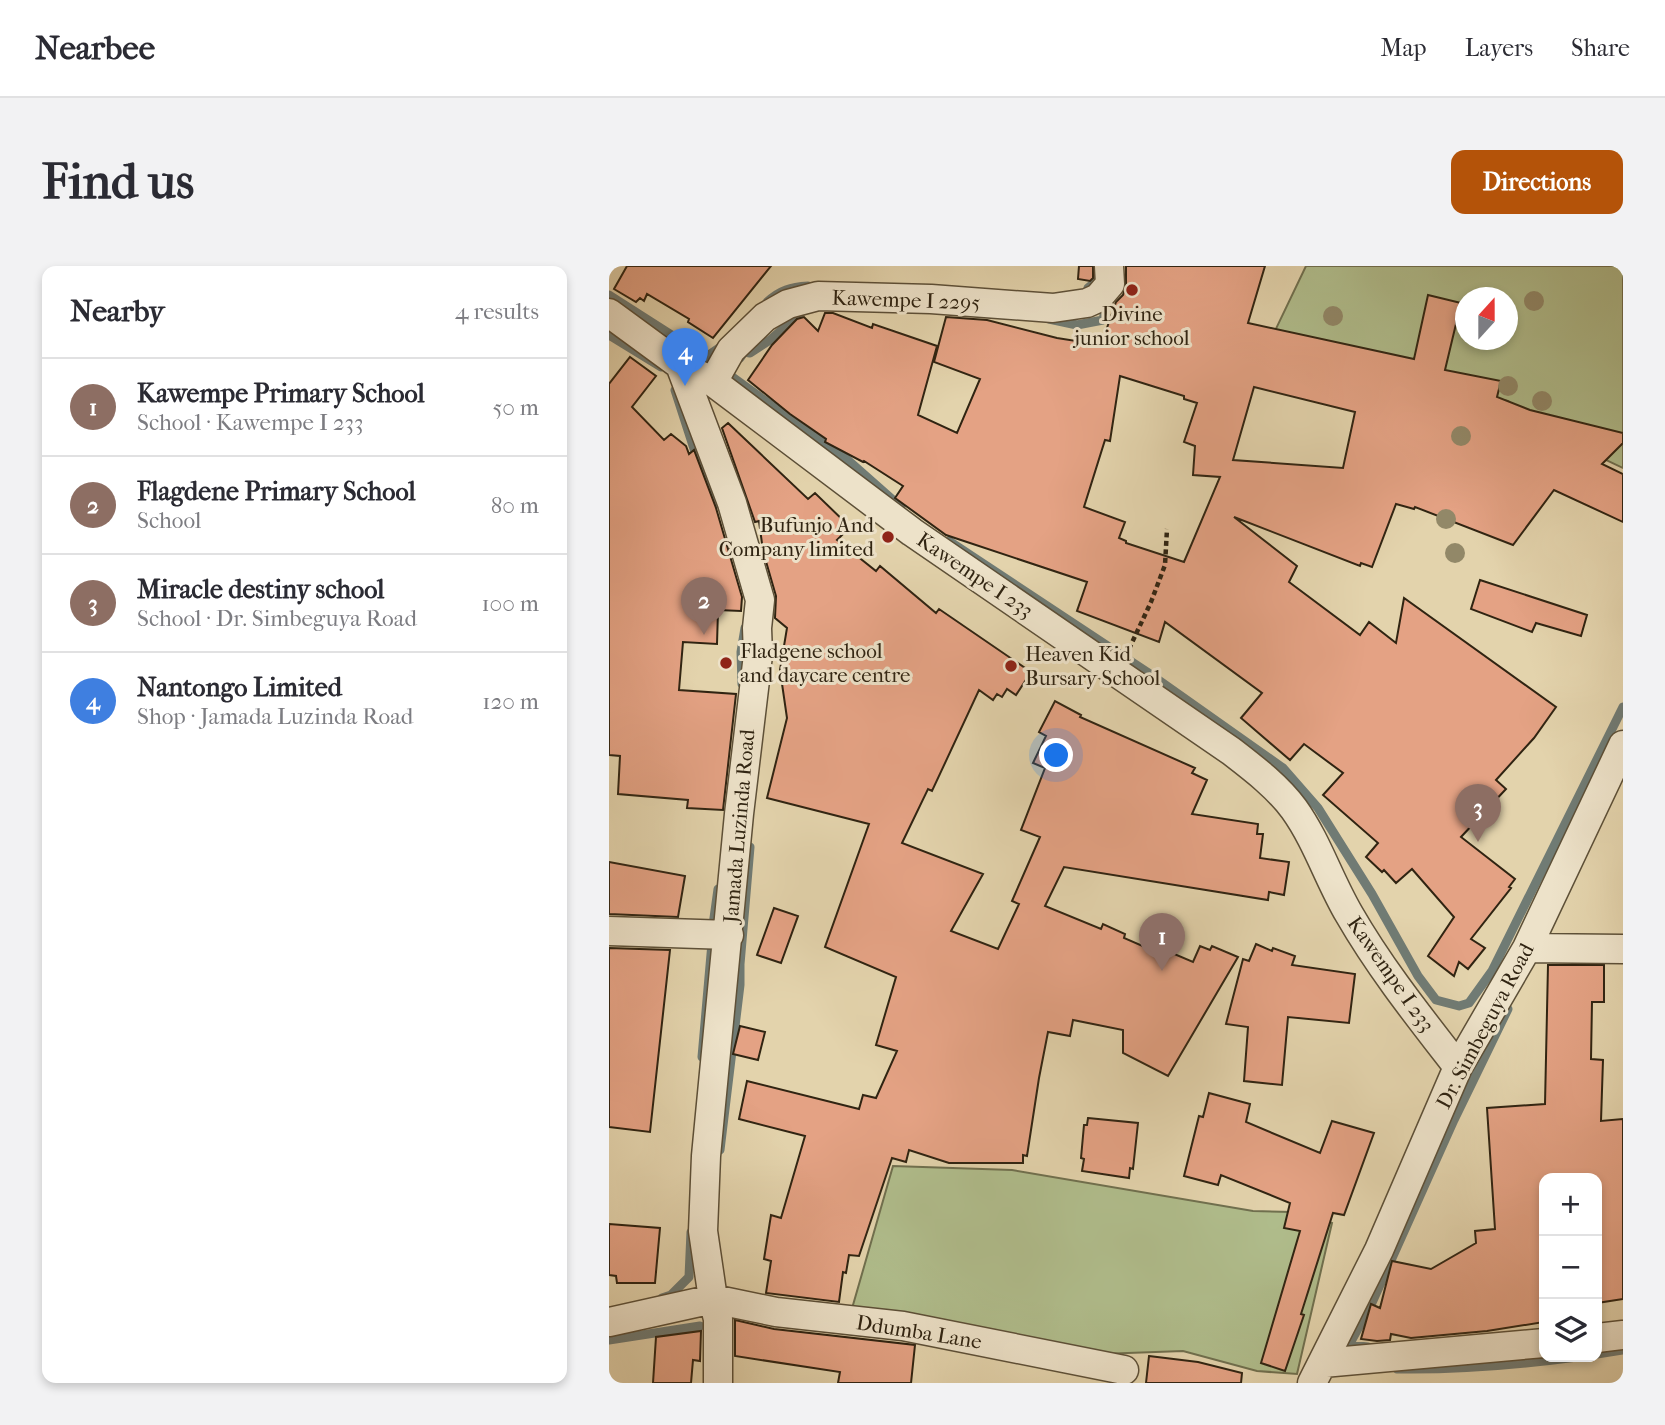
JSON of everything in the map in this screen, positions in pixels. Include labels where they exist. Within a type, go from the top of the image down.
[{"type":"street","name":"Kawempe I 2295","points":[[713,382],[731,350],[765,317],[789,304],[818,296],[844,296],[1053,308],[1087,303],[1098,298],[1109,284],[1109,266]]},
{"type":"street","name":"Kawempe I 233","points":[[609,313],[680,365],[713,382],[912,532],[1118,672],[1231,751],[1267,780],[1294,808],[1321,855],[1348,912],[1404,996],[1458,1067]]},
{"type":"street","name":"Jamada Luzinda Road","points":[[680,365],[732,503],[760,600],[758,655],[739,814],[706,1156],[703,1231],[712,1299],[718,1319],[718,1383]]},
{"type":"street","name":"Dr. Simbeguya Road","points":[[1318,1373],[1380,1250],[1458,1067],[1527,948],[1623,745]]},
{"type":"street","points":[[609,931],[729,934]]},
{"type":"street","points":[[1527,948],[1623,949]]},
{"type":"street","points":[[609,1322],[712,1299]]},
{"type":"street","name":"Ddumba Lane","points":[[712,1299],[776,1312],[902,1326],[1124,1370]]},
{"type":"street","points":[[1602,1337],[1623,1335]]},
{"type":"street","points":[[1318,1373],[1539,1344]]},
{"type":"path","points":[[1118,672],[1165,565],[1167,529]]},
{"type":"green space","points":[[1306,266],[1623,266],[1623,468],[1602,458],[1592,475],[1508,401],[1262,358]]},
{"type":"green space","points":[[893,1166],[1012,1170],[1253,1211],[1292,1212],[1332,1223],[1297,1374],[1257,1371],[1183,1351],[1100,1354],[851,1312]]},
{"type":"building","points":[[627,266],[771,266],[713,338],[688,322],[689,319],[647,294],[644,301],[640,298],[636,302],[614,289]]},
{"type":"building","points":[[1079,266],[1093,266],[1093,278],[1090,281],[1078,279]]},
{"type":"building","points":[[1126,266],[1265,266],[1248,323],[1414,359],[1428,295],[1455,302],[1455,328],[1445,370],[1501,381],[1497,397],[1530,410],[1623,433],[1623,443],[1602,464],[1623,474],[1623,522],[1554,490],[1513,545],[1415,507],[1414,509],[1396,504],[1372,567],[1361,563],[1360,566],[1234,517],[1297,566],[1289,582],[1360,635],[1369,622],[1396,643],[1404,598],[1556,707],[1534,738],[1496,780],[1506,789],[1461,837],[1515,879],[1471,939],[1485,948],[1468,969],[1459,962],[1454,976],[1428,956],[1454,917],[1412,869],[1396,883],[1366,857],[1378,843],[1323,795],[1343,773],[1304,744],[1290,760],[1241,718],[1262,693],[1165,622],[1159,642],[1077,611],[1087,582],[946,535],[895,498],[903,486],[864,461],[825,442],[826,439],[748,380],[772,345],[797,319],[804,317],[818,331],[825,313],[833,313],[872,328],[873,324],[937,346],[918,415],[957,433],[980,379],[934,362],[946,317],[987,320],[1057,338],[1101,345],[1116,302],[1123,295]],"holes":[[[1120,376],[1184,396],[1184,399],[1197,403],[1184,442],[1195,446],[1193,475],[1220,477],[1184,562],[1126,543],[1119,538],[1125,522],[1084,507],[1105,440],[1110,441]],[[1254,387],[1355,412],[1343,468],[1233,460]]]},
{"type":"building","points":[[630,357],[656,376],[632,407],[664,440],[671,434],[686,446],[689,454],[694,450],[716,508],[742,597],[741,611],[718,610],[717,644],[683,642],[679,690],[736,694],[723,810],[687,808],[688,800],[618,794],[620,756],[609,755],[609,384]]},
{"type":"building","points":[[728,423],[808,499],[815,493],[850,527],[837,540],[876,571],[880,566],[936,613],[939,609],[1031,672],[1016,695],[1007,689],[1002,697],[997,694],[993,700],[979,690],[932,791],[928,789],[902,843],[983,874],[951,931],[998,949],[1019,904],[1012,901],[1040,837],[1021,830],[1045,768],[1033,763],[1046,736],[1039,732],[1055,701],[1081,715],[1080,717],[1195,768],[1192,773],[1207,780],[1192,814],[1258,824],[1257,834],[1263,834],[1260,858],[1289,862],[1284,895],[1269,892],[1268,900],[1064,867],[1045,906],[1101,929],[1103,924],[1125,934],[1124,938],[1163,955],[1165,950],[1193,962],[1200,946],[1210,950],[1212,946],[1238,957],[1168,1076],[1123,1053],[1123,1030],[1073,1020],[1070,1036],[1048,1032],[1027,1156],[1023,1155],[1023,1163],[949,1163],[909,1150],[906,1162],[892,1158],[859,1256],[849,1255],[846,1273],[843,1272],[839,1302],[766,1293],[771,1261],[764,1259],[771,1215],[781,1218],[805,1136],[739,1119],[747,1081],[859,1109],[863,1095],[876,1098],[897,1051],[876,1045],[896,977],[825,947],[869,824],[767,798],[787,718],[780,670],[787,628],[775,618],[776,596],[763,551],[759,521],[755,522],[722,428]]},
{"type":"building","points":[[1480,580],[1587,615],[1581,636],[1536,623],[1532,632],[1471,609]]},
{"type":"building","points":[[609,862],[685,876],[678,917],[609,914]]},
{"type":"building","points":[[774,908],[798,916],[781,963],[757,955]]},
{"type":"building","points":[[1256,944],[1295,956],[1292,965],[1355,974],[1349,1023],[1288,1017],[1282,1085],[1244,1081],[1248,1027],[1226,1024],[1243,959],[1249,961]]},
{"type":"building","points":[[609,948],[670,950],[650,1132],[609,1127]]},
{"type":"building","points":[[1548,965],[1604,965],[1604,1002],[1592,1002],[1591,1059],[1603,1060],[1601,1121],[1623,1119],[1623,1299],[1602,1302],[1602,1173],[1539,1173],[1539,1323],[1411,1338],[1391,1334],[1390,1340],[1361,1339],[1371,1304],[1380,1308],[1392,1261],[1431,1269],[1476,1243],[1475,1231],[1495,1229],[1487,1108],[1545,1104]]},
{"type":"building","points":[[740,1026],[765,1032],[758,1060],[733,1054]]},
{"type":"building","points":[[1209,1093],[1250,1104],[1246,1122],[1320,1153],[1332,1121],[1374,1133],[1344,1215],[1333,1213],[1285,1371],[1261,1363],[1300,1231],[1284,1228],[1290,1203],[1221,1175],[1218,1185],[1184,1176],[1199,1116],[1203,1117]]},
{"type":"building","points":[[1088,1118],[1138,1123],[1133,1169],[1130,1168],[1129,1178],[1082,1171],[1084,1125],[1087,1125]]},
{"type":"building","points":[[609,1224],[660,1228],[655,1283],[617,1283],[616,1276],[609,1275]]},
{"type":"building","points":[[735,1320],[774,1329],[915,1345],[911,1383],[838,1383],[840,1372],[735,1356]]},
{"type":"building","points":[[701,1331],[700,1361],[693,1360],[691,1383],[653,1383],[656,1337]]},
{"type":"building","points":[[1149,1356],[1198,1362],[1242,1373],[1241,1383],[1146,1383]]},
{"type":"waterway","points":[[1088,288],[1094,283],[1095,266]]},
{"type":"waterway","points":[[767,302],[786,290],[808,286]]},
{"type":"waterway","points":[[609,295],[706,357],[722,346]]},
{"type":"waterway","points":[[1049,319],[1077,325],[1103,320],[1107,299]]},
{"type":"waterway","points":[[740,358],[744,352],[750,353],[770,340],[805,309]]},
{"type":"waterway","points":[[609,335],[661,367]]},
{"type":"waterway","points":[[732,369],[728,374],[849,461],[901,507]]},
{"type":"waterway","points":[[675,390],[697,458],[718,504]]},
{"type":"waterway","points":[[949,541],[1147,672],[1283,768],[1318,808],[1372,894],[1418,976],[1436,1000],[1459,1006],[1469,1003],[1492,971],[1623,707]]},
{"type":"waterway","points":[[742,684],[741,652],[745,628]]},
{"type":"waterway","points":[[720,1150],[740,985],[750,847]]},
{"type":"waterway","points":[[713,925],[718,889]]},
{"type":"waterway","points":[[702,1057],[712,943]]},
{"type":"waterway","points":[[1368,1347],[1349,1345],[1371,1305],[1454,1120],[1508,1009]]},
{"type":"waterway","points":[[662,1298],[671,1295],[689,1277],[691,1232]]},
{"type":"waterway","points":[[609,1340],[700,1326]]},
{"type":"waterway","points":[[1602,1353],[1623,1350]]},
{"type":"waterway","points":[[1397,1369],[1442,1369],[1539,1361]]},
{"type":"place","name":"Divine junior school","points":[[1132,290]]},
{"type":"place","name":"Nantongo Limited","points":[[685,386]]},
{"type":"place","name":"Bufunjo And Company limited","points":[[888,537]]},
{"type":"place","name":"Flagdene Primary School","points":[[704,635]]},
{"type":"place","name":"Fladgene school and daycare centre","points":[[726,663]]},
{"type":"place","name":"Heaven Kid Bursary School","points":[[1011,666]]},
{"type":"place","name":"Miracle destiny school","points":[[1478,842]]},
{"type":"place","name":"Kawempe Primary School","points":[[1162,971]]}]
